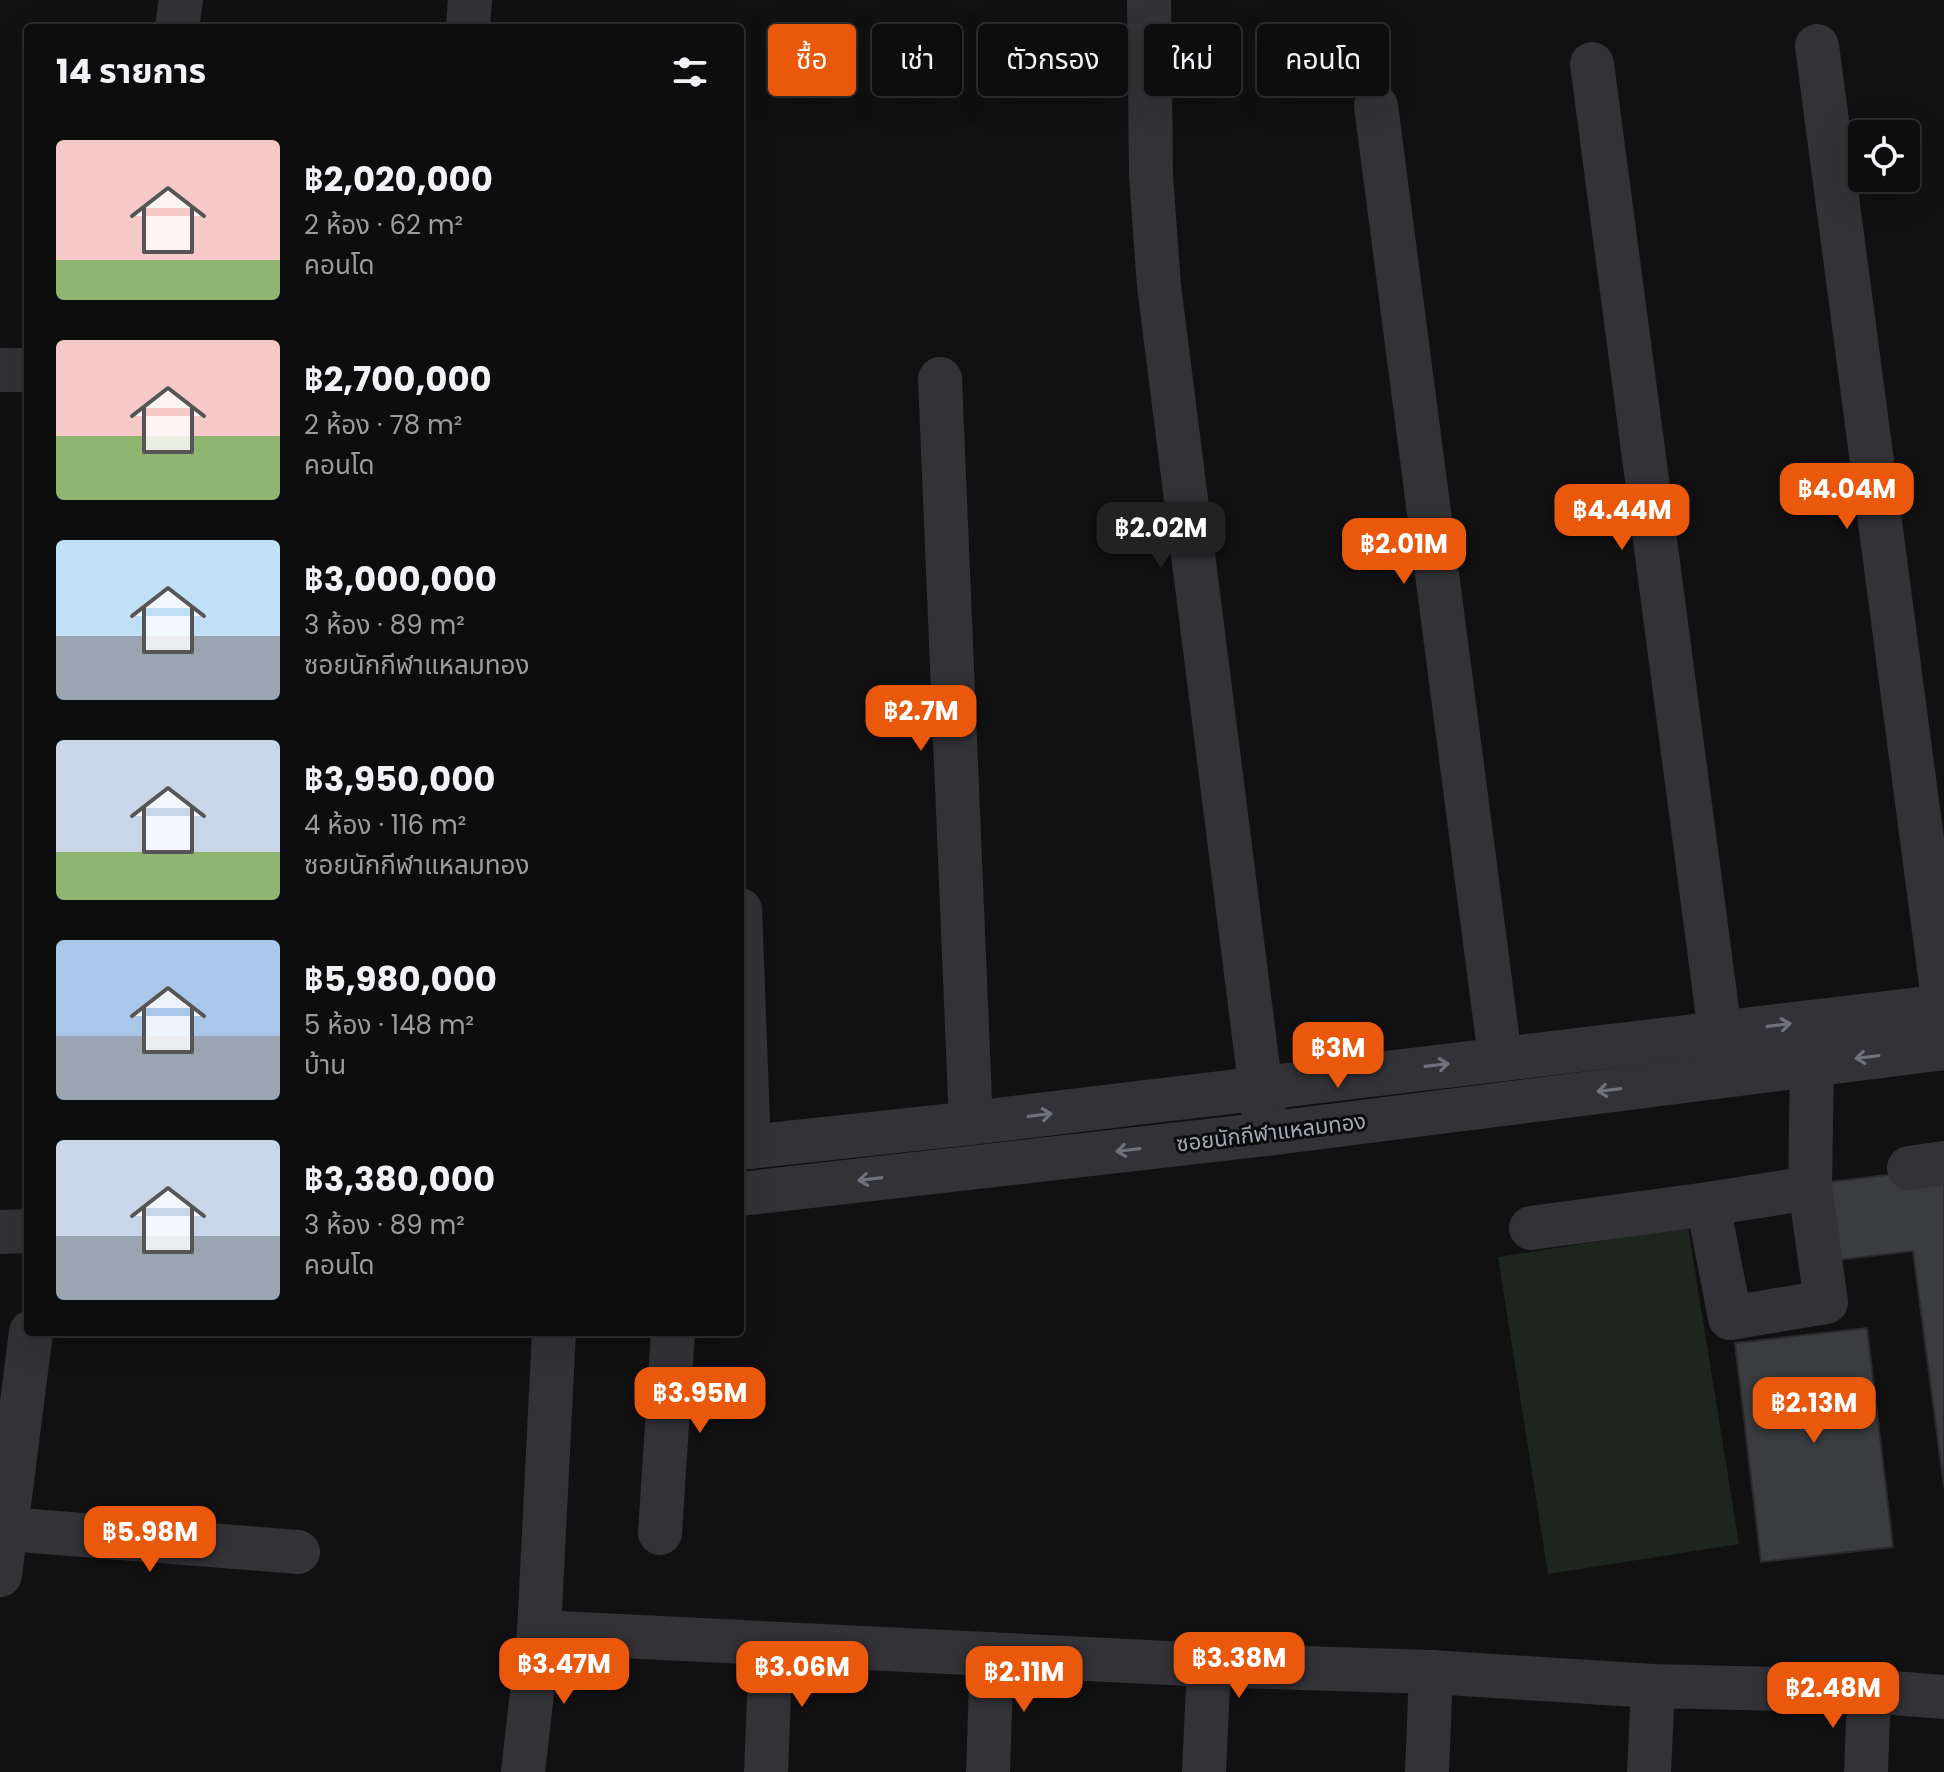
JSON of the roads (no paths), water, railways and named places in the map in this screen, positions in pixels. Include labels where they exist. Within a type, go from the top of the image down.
[{"type":"street","points":[[178,24],[181,0]]},
{"type":"street","points":[[468,24],[470,0]]},
{"type":"street","points":[[1149,0],[1151,175],[1159,286],[1267,1134]]},
{"type":"street","points":[[1817,46],[1944,1006]]},
{"type":"street","points":[[1592,64],[1720,1032]]},
{"type":"street","points":[[1376,106],[1500,1057]]},
{"type":"street","points":[[0,370],[24,370]]},
{"type":"street","points":[[940,379],[971,1123]]},
{"type":"street","name":"ซอยนักกีฬาแหลมทอง","points":[[744,1147],[971,1123],[1944,1006]]},
{"type":"street","name":"ซอยนักกีฬาแหลมทอง","points":[[744,1194],[1267,1134],[1944,1048]]},
{"type":"street","points":[[1708,1204],[1730,1318],[1826,1302],[1810,1188],[1812,1064]]},
{"type":"street","points":[[1531,1228],[1810,1188]]},
{"type":"street","points":[[0,1232],[24,1231]]},
{"type":"street","points":[[0,1575],[31,1336]]},
{"type":"street","points":[[523,1772],[539,1632],[554,1336]]},
{"type":"street","points":[[660,1533],[673,1336]]},
{"type":"street","points":[[7,1529],[298,1552]]},
{"type":"street","points":[[539,1632],[1209,1665],[1431,1672],[1653,1686],[1869,1691],[1944,1697]]},
{"type":"street","points":[[766,1772],[771,1645]]},
{"type":"street","points":[[988,1772],[992,1654]]},
{"type":"street","points":[[1204,1772],[1209,1665]]},
{"type":"street","points":[[1427,1772],[1431,1672]]},
{"type":"street","points":[[1649,1772],[1653,1686]]},
{"type":"street","points":[[1866,1772],[1869,1691]]}]
